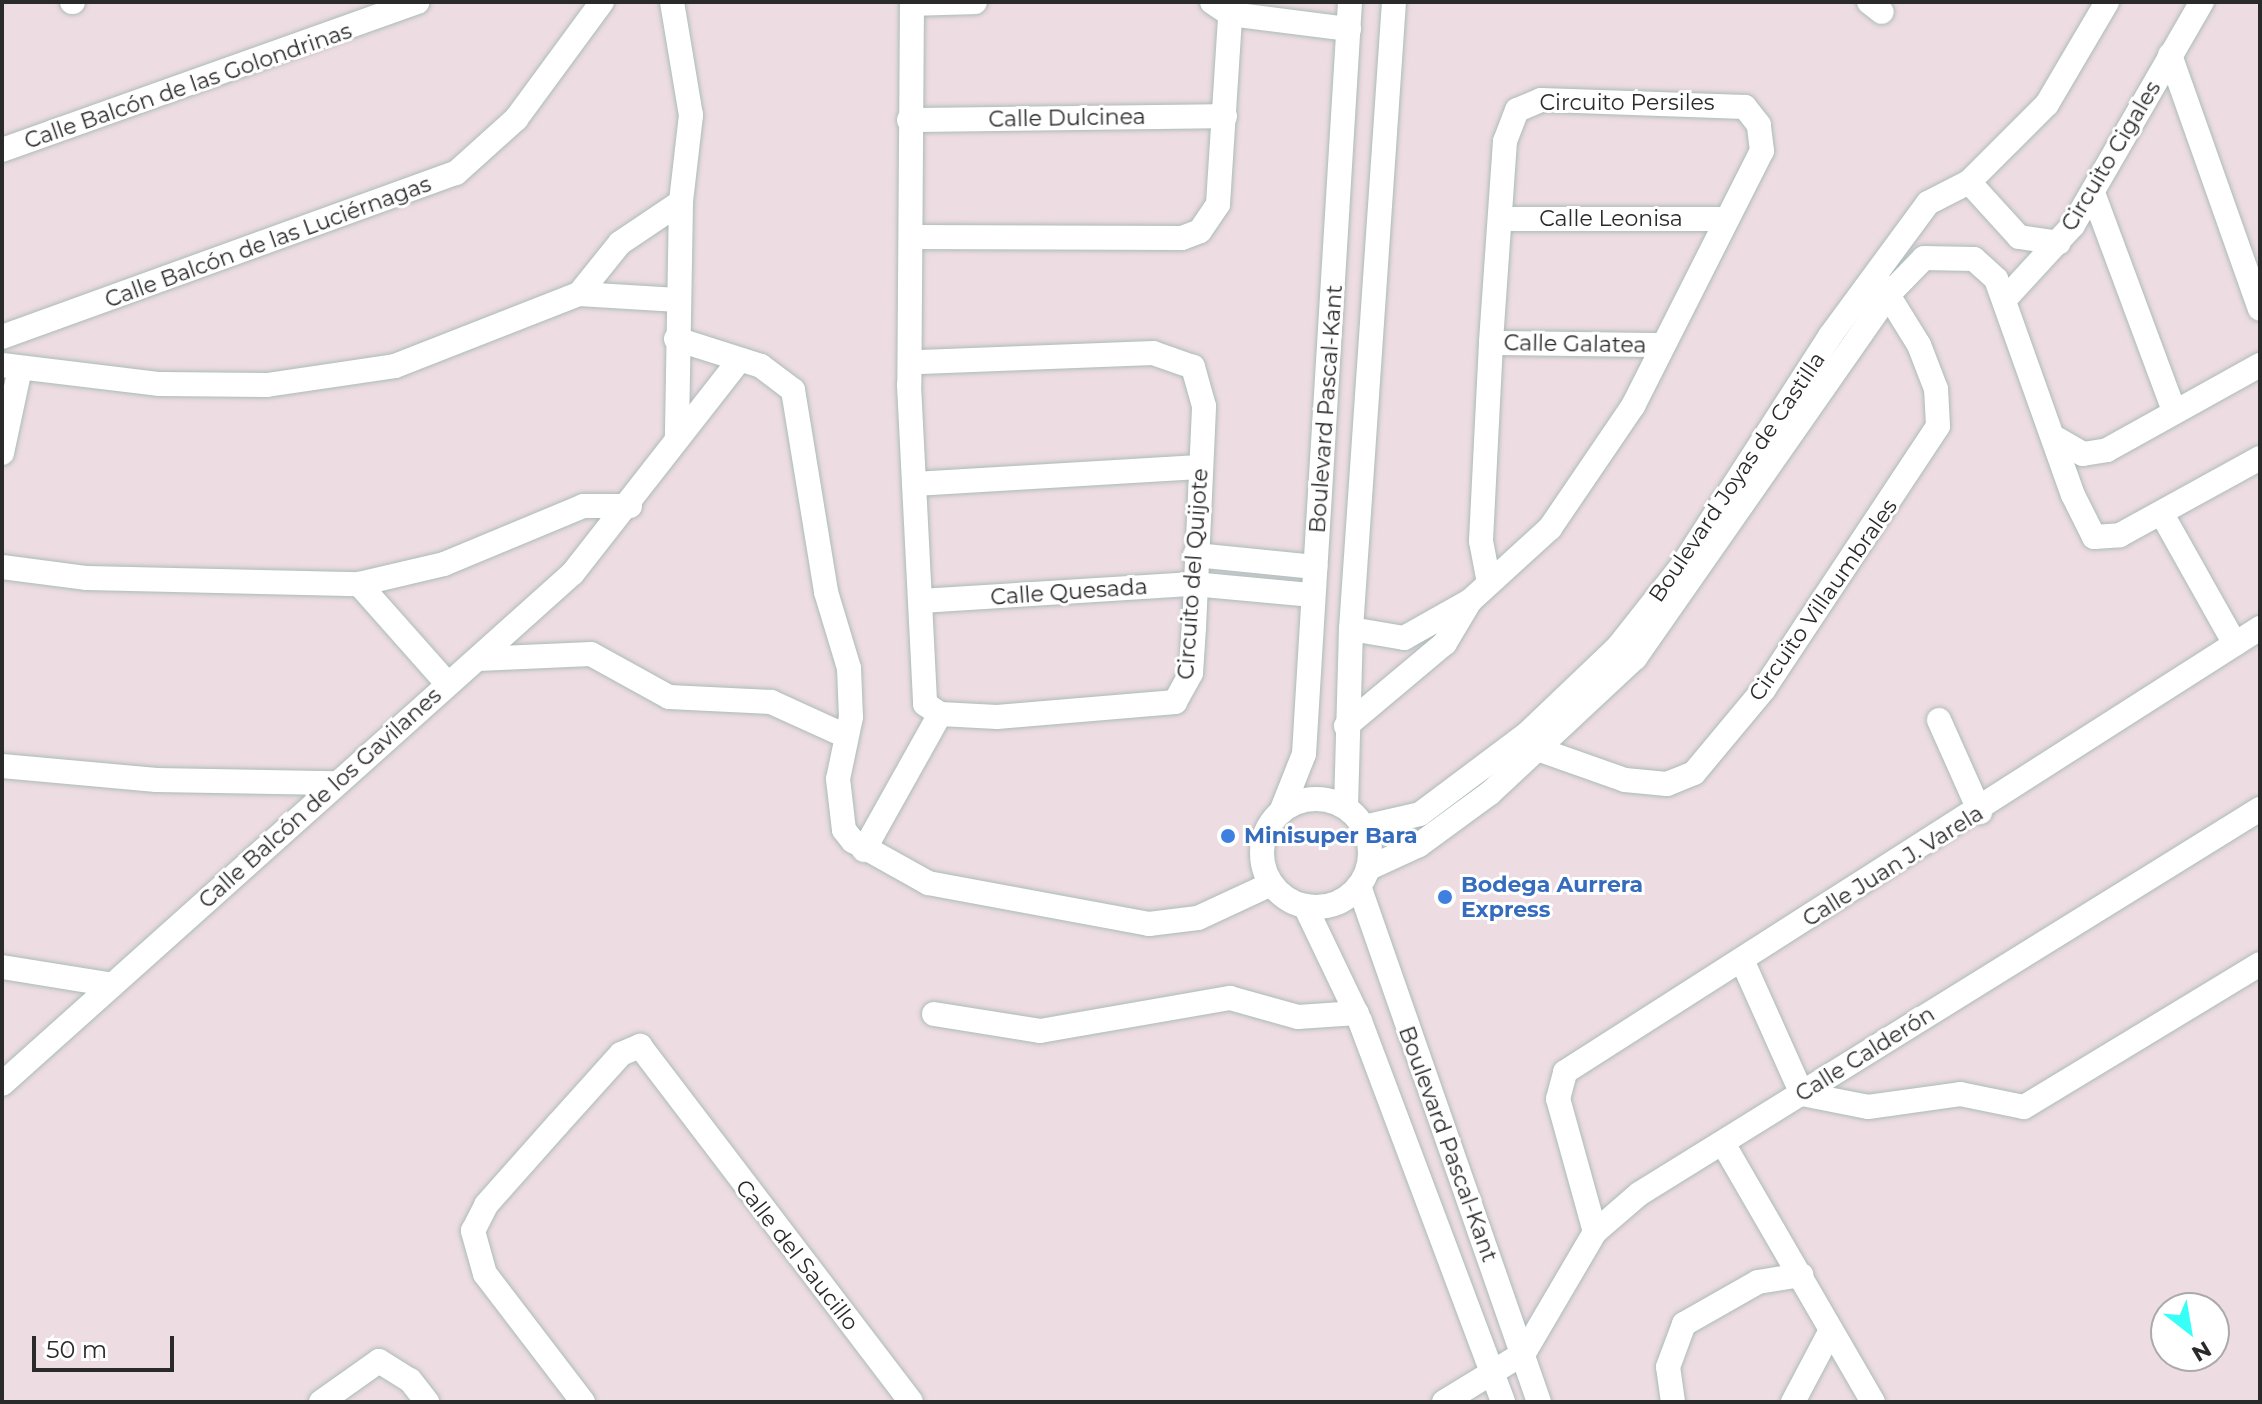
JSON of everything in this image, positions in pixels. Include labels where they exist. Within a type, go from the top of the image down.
[{"type":"street","name":"Calle Balcón de las Golondrinas","points":[[2,150],[417,2]]},
{"type":"street","name":"Calle Balcón de las Luciérnagas","points":[[2,337],[456,173],[516,119],[602,2]]},
{"type":"street","points":[[672,2],[691,115],[681,202],[676,339],[677,437]]},
{"type":"street","points":[[864,850],[940,714],[925,704],[920,683],[921,601],[914,484],[909,120],[912,3],[975,2]]},
{"type":"street","name":"Boulevard Pascal-Kant","points":[[1281,812],[1304,754],[1312,595],[1325,454],[1350,2]]},
{"type":"street","name":"Boulevard Pascal-Kant","points":[[1346,807],[1351,629],[1394,2]]},
{"type":"street","name":"Boulevard Joyas de Castilla","points":[[1364,877],[1419,845],[1543,751],[1666,620],[1882,286],[1928,203],[1969,182],[2047,104],[2107,2]]},
{"type":"street","name":"Circuito Cigales","points":[[2005,299],[2059,243],[2093,193],[2202,2]]},
{"type":"street","points":[[912,237],[1182,238],[1200,231],[1218,204],[1225,116],[1224,6],[1349,29]]},
{"type":"street","points":[[2170,55],[2260,309]]},
{"type":"street","name":"Circuito Persiles","points":[[1351,629],[1404,638],[1470,601],[1550,528],[1609,448],[1723,219],[1762,151],[1759,125],[1745,107],[1541,100],[1524,104],[1509,124],[1481,504],[1489,583]]},
{"type":"street","name":"Calle Dulcinea","points":[[909,120],[1225,116]]},
{"type":"street","points":[[1969,182],[2019,237],[2059,243]]},
{"type":"street","points":[[2093,193],[2174,411]]},
{"type":"street","points":[[579,294],[620,243],[681,202]]},
{"type":"street","name":"Calle Leonisa","points":[[1500,219],[1723,219]]},
{"type":"street","name":"Boulevard Joyas de Castilla","points":[[1364,827],[1420,814],[1527,734],[1618,647],[1682,566],[1882,286],[1924,258],[1974,259],[2005,299]]},
{"type":"street","name":"Circuito Villaumbrales","points":[[1543,751],[1625,780],[1680,780],[1764,689],[1938,426],[1936,389],[1882,286]]},
{"type":"street","points":[[2,453],[11,367],[160,384],[335,378],[395,366],[579,294],[678,300]]},
{"type":"street","points":[[2005,299],[2057,439],[2083,521],[2104,539],[2162,514],[2260,458]]},
{"type":"street","points":[[676,339],[779,375],[801,413],[826,592],[849,668],[839,805],[844,830],[864,850],[928,883],[1149,924],[1198,918],[1271,884]]},
{"type":"street","name":"Calle Galatea","points":[[1491,343],[1660,345]]},
{"type":"street","name":"Circuito del Quijote","points":[[914,362],[1108,352],[1183,360],[1204,392],[1191,673],[1175,702],[1124,711],[940,714]]},
{"type":"street","name":"Calle Balcón de los Gavilanes","points":[[2,1084],[573,573],[630,506],[677,437],[738,362]]},
{"type":"street","points":[[2057,439],[2095,454],[2260,365]]},
{"type":"street","points":[[1325,454],[1363,456]]},
{"type":"street","points":[[914,484],[1199,467]]},
{"type":"street","points":[[2,567],[87,578],[359,584],[444,564],[583,506],[630,506]]},
{"type":"street","points":[[2162,514],[2235,644]]},
{"type":"street","points":[[1195,555],[1315,567]]},
{"type":"street","points":[[359,584],[447,683]]},
{"type":"street","name":"Calle Quesada","points":[[921,601],[1193,584],[1312,595]]},
{"type":"street","name":"Circuito Persiles","points":[[1346,726],[1445,643],[1470,601]]},
{"type":"street","name":"Calle Juan J. Varela","points":[[1595,1232],[1556,1088],[1565,1072],[1980,812],[2260,628]]},
{"type":"street","points":[[478,659],[591,654],[669,697],[771,702],[846,736]]},
{"type":"street","points":[[1939,720],[1980,812]]},
{"type":"street","points":[[2,766],[156,780],[335,783]]},
{"type":"street","points":[[1324,799],[1346,807],[1364,827],[1364,877],[1334,903],[1305,906],[1271,884],[1262,846],[1281,812],[1324,799]]},
{"type":"street","name":"Calle Calderón","points":[[1524,1353],[1595,1232],[1639,1194],[1724,1145],[2260,809]]},
{"type":"street","name":"Boulevard Pascal-Kant","points":[[1364,877],[1539,1402]]},
{"type":"street","name":"Boulevard Pascal-Kant","points":[[1305,906],[1357,1013],[1489,1372],[1503,1402]]},
{"type":"street","points":[[1742,960],[1802,1094],[1845,1106],[1960,1094],[2024,1107],[2260,964]]},
{"type":"street","points":[[2,967],[113,985]]},
{"type":"street","points":[[934,1014],[1040,1031],[1230,998],[1298,1017],[1357,1013]]},
{"type":"street","name":"Calle del Saucillo","points":[[583,1402],[485,1274],[473,1231],[486,1205],[621,1054],[640,1046],[648,1052],[685,1107],[911,1402]]},
{"type":"street","points":[[1724,1145],[1873,1402]]},
{"type":"street","points":[[1673,1402],[1668,1367],[1684,1324],[1758,1282],[1801,1275]]},
{"type":"street","points":[[1793,1402],[1830,1332]]},
{"type":"street","points":[[1444,1402],[1524,1353]]},
{"type":"street","points":[[321,1402],[359,1370],[379,1361],[393,1365],[427,1402]]},
{"type":"place","name":"Minisuper Bara","points":[[1228,836]]},
{"type":"place","name":"Bodega Aurrera Express","points":[[1445,897]]}]
